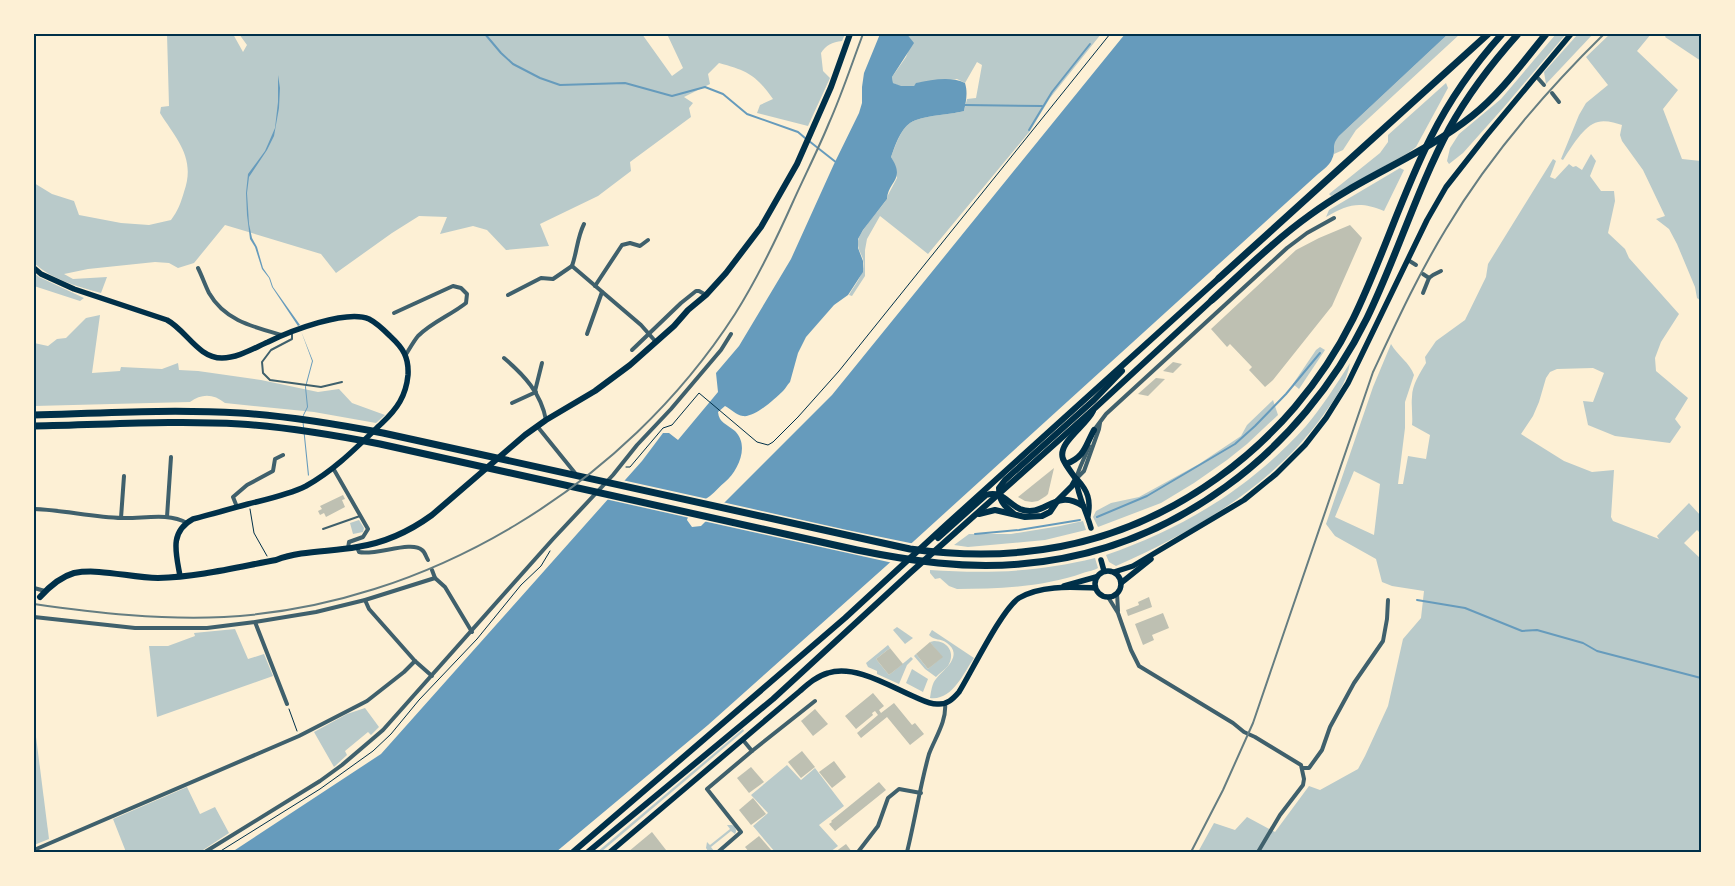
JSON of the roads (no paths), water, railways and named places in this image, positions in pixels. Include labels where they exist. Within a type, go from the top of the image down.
[{"type":"highway","points":[[1219,278],[1488,34]]},
{"type":"highway","points":[[34,414],[166,411],[240,413],[324,422],[482,454],[876,543],[910,549],[954,554],[1021,552],[1043,550],[1078,542],[1144,520],[1194,494],[1240,461],[1264,440],[1304,396],[1339,344],[1371,280],[1431,137],[1461,86],[1502,34]]},
{"type":"highway","points":[[34,426],[166,422],[266,426],[332,435],[473,464],[865,552],[944,564],[1020,564],[1081,554],[1155,528],[1201,504],[1235,480],[1269,452],[1308,410],[1347,354],[1377,295],[1425,180],[1450,129],[1478,82],[1518,34]]},
{"type":"highway","points":[[1212,300],[1275,242],[1309,215],[1364,180],[1402,161],[1457,127],[1485,105],[1546,34]]},
{"type":"main road","points":[[40,597],[62,578],[80,573],[155,578],[180,576],[290,556],[357,547],[380,542],[417,526],[537,426],[602,386],[657,342],[688,310],[706,295],[746,247],[780,196],[798,164],[831,87],[850,34]]},
{"type":"main road","points":[[610,852],[810,682],[820,676],[834,671],[845,670],[855,672],[932,704],[945,703],[952,700],[959,692],[1013,602],[1025,595],[1038,591],[1096,577],[1104,571],[1114,572],[1133,566],[1165,549],[1244,500],[1276,474],[1305,445],[1326,418],[1348,383],[1427,220],[1446,187],[1571,34]]},
{"type":"main road","points":[[34,268],[41,274],[74,289],[167,320],[179,328],[202,351],[215,357],[221,358],[238,355],[292,331],[340,317],[368,318],[383,328],[401,346],[408,363],[407,386],[402,400],[392,414],[333,468],[298,489],[193,519],[186,523],[180,529],[176,538],[180,576]]},
{"type":"main road","points":[[573,852],[764,690],[1219,278]]},
{"type":"main road","points":[[588,852],[773,699],[910,572],[1095,408],[1212,300]]},
{"type":"main road","points":[[1013,513],[1002,503],[999,494],[999,488],[1005,480],[1094,400],[1142,347]]},
{"type":"main road","points":[[1088,516],[1090,506],[1086,488],[1076,479],[1062,458],[1062,451],[1065,445],[1090,419],[1095,408]]},
{"type":"main road","points":[[1066,464],[1078,459],[1094,430]]},
{"type":"main road","points":[[975,515],[995,510],[1031,518],[1042,516],[1050,512],[1076,479]]},
{"type":"main road","points":[[1076,479],[1078,492],[1091,528]]},
{"type":"main road","points":[[909,560],[952,527],[986,495],[991,493],[999,494],[1014,505],[1026,510],[1041,509],[1058,500],[1072,500],[1084,506]]},
{"type":"main road","points":[[1096,577],[1095,588],[1100,594],[1108,597],[1117,593],[1121,583],[1165,549]]},
{"type":"main road","points":[[1101,560],[1104,571]]},
{"type":"main road","points":[[1114,572],[1120,578],[1121,583]]},
{"type":"main road","points":[[1055,588],[1095,588]]},
{"type":"street","points":[[1536,76],[1544,85]]},
{"type":"street","points":[[1552,93],[1559,102]]},
{"type":"street","points":[[1076,479],[1094,430],[1100,421],[1287,248],[1307,233],[1334,218]]},
{"type":"street","points":[[508,295],[541,278],[554,279],[572,266],[576,253],[577,239],[584,224]]},
{"type":"street","points":[[595,286],[622,245],[630,243],[640,246],[648,240]]},
{"type":"street","points":[[1408,260],[1416,265]]},
{"type":"street","points":[[572,266],[657,342]]},
{"type":"street","points":[[198,268],[210,293],[220,308],[246,325],[282,335]]},
{"type":"street","points":[[1423,294],[1429,278],[1441,271]]},
{"type":"street","points":[[1423,274],[1429,278]]},
{"type":"street","points":[[394,313],[453,286],[461,288],[467,294],[466,303],[417,337],[405,356]]},
{"type":"street","points":[[632,350],[696,291],[699,290],[706,295]]},
{"type":"street","points":[[587,334],[602,292]]},
{"type":"street","points":[[205,852],[334,772],[383,730],[472,632],[593,493],[687,391],[721,350],[731,334]]},
{"type":"street","points":[[504,358],[526,378],[536,391],[542,403],[546,420]]},
{"type":"street","points":[[536,391],[542,363]]},
{"type":"street","points":[[512,403],[536,391]]},
{"type":"street","points":[[1076,479],[1084,471],[1100,429],[1100,421]]},
{"type":"street","points":[[537,426],[575,473]]},
{"type":"street","points":[[237,507],[233,497],[247,485],[273,471],[275,460],[283,455]]},
{"type":"street","points":[[167,518],[171,457]]},
{"type":"street","points":[[333,468],[368,529],[363,537],[349,542],[348,548]]},
{"type":"street","points":[[122,518],[124,476]]},
{"type":"street","points":[[34,509],[122,518],[167,518],[186,523]]},
{"type":"street","points":[[357,547],[359,552],[364,554],[410,546],[417,547],[422,550],[428,560]]},
{"type":"street","points":[[432,570],[434,578],[445,587],[472,632]]},
{"type":"street","points":[[34,617],[135,628],[207,628],[316,612],[365,600],[434,578]]},
{"type":"street","points":[[34,588],[45,591]]},
{"type":"street","points":[[1117,593],[1118,613]]},
{"type":"street","points":[[1108,597],[1118,613],[1130,650],[1140,666],[1234,723],[1244,732],[1297,762],[1303,768],[1309,768],[1320,754],[1330,727],[1351,689],[1383,641],[1388,619],[1388,600]]},
{"type":"street","points":[[365,600],[369,609],[415,661],[432,676]]},
{"type":"street","points":[[255,622],[287,704]]},
{"type":"street","points":[[34,850],[299,736],[367,701],[415,661]]},
{"type":"street","points":[[718,852],[741,832],[707,789],[815,701]]},
{"type":"street","points":[[907,852],[929,754],[945,714],[945,703]]},
{"type":"street","points":[[744,740],[752,751]]},
{"type":"street","points":[[1258,852],[1280,815],[1303,784],[1303,768]]},
{"type":"street","points":[[858,852],[878,826],[888,798],[898,789],[921,793]]},
{"type":"lane","points":[[292,331],[292,339],[271,350],[262,362],[263,373],[270,380],[321,387],[342,382]]},
{"type":"lane","points":[[323,529],[360,516]]},
{"type":"water","points":[[880,34],[907,34],[914,43],[892,77],[893,83],[901,86],[914,86],[916,83],[947,79],[965,83],[967,94],[964,111],[915,120],[906,126],[896,143],[891,157],[897,171],[897,176],[890,188],[887,199],[858,239],[858,248],[863,261],[863,272],[848,295],[834,305],[806,337],[798,353],[790,382],[784,390],[764,407],[748,416],[738,414],[725,406],[718,412],[722,421],[735,431],[739,437],[742,451],[738,465],[730,477],[691,512],[687,520],[692,527],[701,526],[832,395],[1125,34],[1448,34],[1339,136],[1334,145],[1332,159],[1326,167],[708,725],[556,852],[232,852],[381,754],[642,461],[663,433],[669,433],[678,440],[718,392],[716,373],[739,346],[791,259],[859,113],[862,103],[864,73]]},
{"type":"water","points":[[278,75],[280,88],[279,108],[274,136],[267,150],[249,177],[247,193],[249,224],[263,268],[270,278],[273,287],[300,325],[298,326],[272,287],[269,278],[262,269],[255,247],[250,239],[247,215],[246,193],[248,174],[265,151],[275,128],[278,102]]},
{"type":"water","points":[[301,331],[313,361],[306,387],[308,407],[303,417],[308,476],[302,417],[307,407],[305,387],[312,361]]},
{"type":"waterway","points":[[485,34],[513,64],[540,78],[560,85],[625,83],[672,96],[705,87],[723,94],[747,114],[798,132],[805,138]]},
{"type":"waterway","points":[[1029,130],[1052,92],[1090,44]]},
{"type":"waterway","points":[[965,105],[1042,106]]},
{"type":"waterway","points":[[809,141],[837,163]]},
{"type":"waterway","points":[[1097,517],[1147,496],[1235,444],[1286,394],[1320,353]]},
{"type":"waterway","points":[[975,534],[1019,530],[1080,520]]},
{"type":"waterway","points":[[1417,600],[1465,608],[1522,631],[1537,630],[1583,643],[1597,651],[1701,678]]},
{"type":"railway","points":[[34,604],[105,613],[176,618],[224,617],[300,608],[374,589],[446,561],[515,526],[579,482],[637,432],[690,376],[735,314],[772,246],[820,143],[863,34]]},
{"type":"railway","points":[[1191,852],[1223,790],[1253,723],[1373,372],[1408,299],[1446,229],[1499,151],[1539,102],[1604,34]]}]
